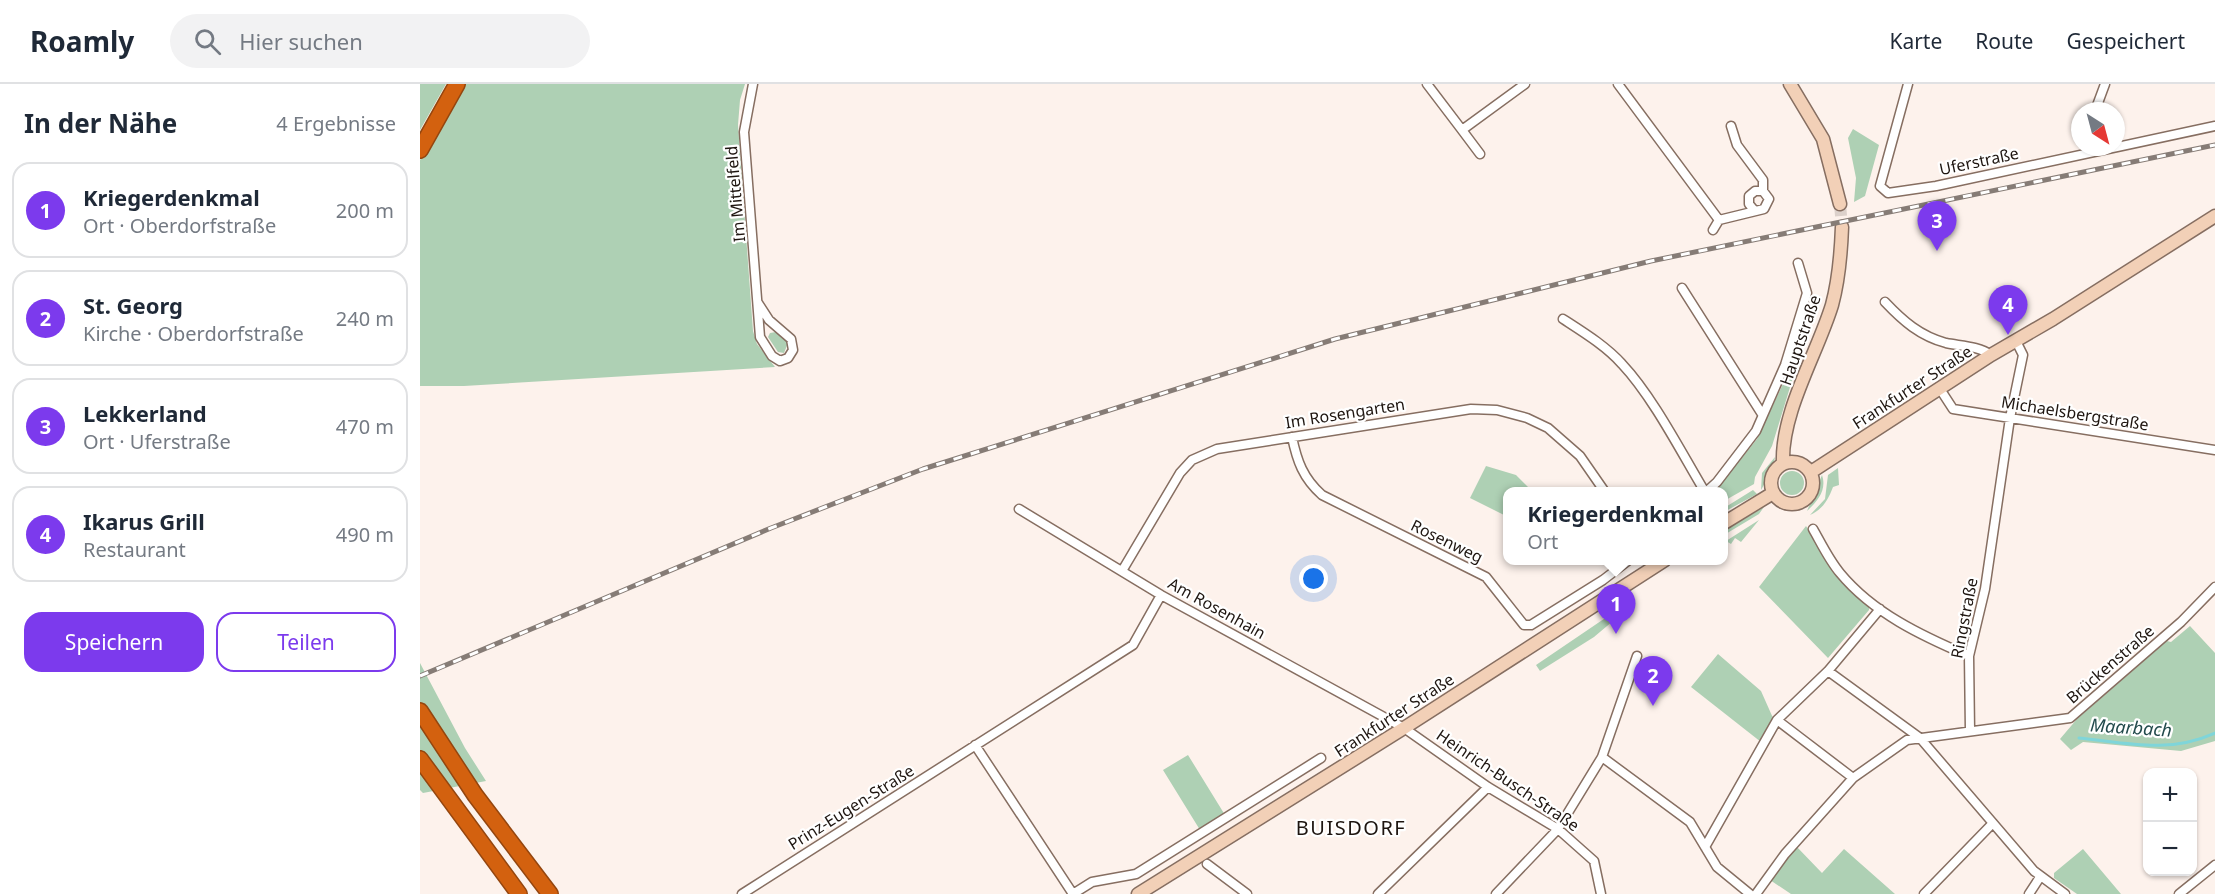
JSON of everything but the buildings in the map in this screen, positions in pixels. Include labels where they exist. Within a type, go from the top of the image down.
[{"type":"highway","points":[[423,145],[445,84]]},
{"type":"highway","points":[[423,145],[458,84]]},
{"type":"highway","points":[[420,711],[476,795],[550,894]]},
{"type":"highway","points":[[420,759],[519,894]]},
{"type":"main road","points":[[1790,84],[1823,139],[1840,204]]},
{"type":"main road","name":"Frankfurter Straße","points":[[1811,472],[1991,355],[2215,216]]},
{"type":"main road","name":"Hauptstraße","points":[[1784,463],[1783,450],[1790,420],[1832,305],[1840,270],[1842,227]]},
{"type":"main road","points":[[1796,462],[1811,472],[1813,486],[1811,493],[1801,503],[1787,504],[1773,492],[1771,479],[1778,467],[1784,463],[1796,462]]},
{"type":"main road","points":[[1728,521],[1773,492]]},
{"type":"main road","name":"Frankfurter Straße","points":[[1138,894],[1404,728],[1648,565]]},
{"type":"street","name":"Im Mittelfeld","points":[[753,84],[744,132],[760,337],[772,356],[780,361],[788,358],[793,350],[791,339],[769,320],[758,303]]},
{"type":"street","points":[[1427,84],[1480,154]]},
{"type":"street","points":[[1462,130],[1525,84]]},
{"type":"street","points":[[1618,84],[1719,220]]},
{"type":"street","name":"Uferstraße","points":[[1908,84],[1880,186],[1888,193],[1910,191],[2071,154]]},
{"type":"street","points":[[2098,102],[2104,84]]},
{"type":"street","points":[[1713,230],[1719,220],[1754,210],[1762,210],[1768,204],[1768,197],[1763,191],[1763,180],[1737,145],[1731,126]]},
{"type":"street","name":"Uferstraße","points":[[2125,143],[2215,126]]},
{"type":"street","points":[[1754,210],[1749,204],[1749,196],[1755,191],[1763,191]]},
{"type":"street","points":[[1709,487],[1756,431],[1785,365],[1807,293],[1798,263]]},
{"type":"street","points":[[1682,288],[1762,414]]},
{"type":"street","points":[[1885,302],[1902,320],[1920,333],[1985,351],[1991,355]]},
{"type":"street","points":[[1563,319],[1622,363],[1639,386],[1702,487]]},
{"type":"street","name":"Ringstraße","points":[[1970,731],[1969,656],[1985,589],[2010,418],[2023,355],[2016,341]]},
{"type":"street","name":"Michaelsbergstraße","points":[[1940,389],[1953,409],[2215,450]]},
{"type":"street","name":"Im Rosengarten","points":[[1122,571],[1180,473],[1192,460],[1217,449],[1452,411],[1497,410],[1527,418],[1564,440],[1580,456],[1602,487]]},
{"type":"street","name":"Rosenweg","points":[[1292,437],[1300,469],[1308,483],[1322,495],[1486,577],[1497,588],[1519,622],[1524,625],[1531,624],[1624,565]]},
{"type":"street","name":"Am Rosenhain","points":[[1018,509],[1161,595],[1404,728]]},
{"type":"street","points":[[1813,529],[1840,573],[1880,609],[1921,636],[1969,656]]},
{"type":"street","name":"Brückenstraße","points":[[1970,731],[2070,718],[2181,622],[2215,587]]},
{"type":"street","name":"Prinz-Eugen-Straße","points":[[742,894],[1133,645],[1161,595]]},
{"type":"street","points":[[1706,847],[1777,720],[1828,671],[1880,609]]},
{"type":"street","points":[[1496,894],[1558,829],[1602,757],[1637,656]]},
{"type":"street","points":[[1828,671],[1920,738],[2040,877],[2065,894]]},
{"type":"street","points":[[1777,720],[1853,778]]},
{"type":"street","name":"Heinrich-Busch-Straße","points":[[1404,728],[1488,787],[1558,829],[1594,861],[1601,894]]},
{"type":"street","points":[[1756,894],[1785,854],[1853,778],[1906,740],[1970,731]]},
{"type":"street","points":[[975,745],[1073,894]]},
{"type":"street","points":[[1602,757],[1690,822],[1718,867],[1750,894]]},
{"type":"street","name":"Frankfurter Straße","points":[[1073,894],[1092,882],[1137,874],[1321,758]]},
{"type":"street","points":[[1378,894],[1488,787]]},
{"type":"street","points":[[1924,894],[1993,823]]},
{"type":"street","points":[[1207,864],[1247,894]]},
{"type":"street","points":[[2180,894],[2215,865]]},
{"type":"street","points":[[2028,894],[2040,877]]},
{"type":"green space","points":[[420,84],[446,84],[420,130]]},
{"type":"green space","points":[[462,84],[745,84],[740,100],[738,125],[753,331],[757,344],[775,367],[464,386],[420,386],[420,160]]},
{"type":"green space","points":[[1853,129],[1879,145],[1865,196],[1854,202],[1856,178],[1848,138]]},
{"type":"green space","points":[[776,332],[788,343],[784,353],[778,352],[768,337],[770,333]]},
{"type":"green space","points":[[1790,369],[1795,371],[1772,446],[1755,477],[1754,484],[1728,499],[1728,487],[1718,487],[1757,439]]},
{"type":"green space","points":[[1775,457],[1773,469],[1761,490],[1762,473]]},
{"type":"green space","points":[[1486,466],[1516,475],[1528,487],[1503,487],[1503,514],[1470,498]]},
{"type":"green space","points":[[1838,468],[1839,485],[1833,487],[1824,504],[1810,515],[1825,499],[1828,475]]},
{"type":"green space","points":[[1792,471],[1801,474],[1804,483],[1801,492],[1792,495],[1783,492],[1780,483],[1783,474]]},
{"type":"green space","points":[[1822,475],[1823,486],[1820,495],[1807,511]]},
{"type":"green space","points":[[1753,490],[1757,494],[1728,510],[1728,506]]},
{"type":"green space","points":[[1764,507],[1759,514],[1728,533],[1729,528]]},
{"type":"green space","points":[[1759,520],[1741,542],[1735,538],[1731,544],[1728,540]]},
{"type":"green space","points":[[1806,526],[1838,576],[1869,604],[1869,610],[1828,658],[1759,587]]},
{"type":"green space","points":[[1623,606],[1626,610],[1594,637],[1540,671],[1536,665]]},
{"type":"green space","points":[[2190,626],[2215,653],[2215,741],[2181,751],[2083,742],[2071,750],[2060,739],[2077,719],[2167,641],[2171,642]]},
{"type":"green space","points":[[1718,654],[1761,691],[1773,718],[1761,742],[1691,687]]},
{"type":"green space","points":[[420,663],[465,748],[486,781],[423,793],[420,790]]},
{"type":"green space","points":[[1188,755],[1225,815],[1200,830],[1163,770]]},
{"type":"green space","points":[[1796,846],[1822,873],[1844,849],[1895,894],[1791,894],[1770,880]]},
{"type":"green space","points":[[2083,849],[2121,894],[2077,894],[2054,878],[2054,873]]},
{"type":"waterway","name":"Maarbach","points":[[2079,738],[2164,745],[2181,743],[2215,733]]},
{"type":"tunnel","points":[[1840,204],[1842,227]]},
{"type":"railway","points":[[420,676],[771,528],[923,469],[1335,339],[1651,261],[2215,145]]},
{"type":"place","name":"Lekkerland","points":[[1937,251]]},
{"type":"place","name":"Ikarus Grill","points":[[2008,335]]},
{"type":"place","name":"Kriegerdenkmal","points":[[1616,634]]},
{"type":"place","name":"St. Georg","points":[[1653,706]]},
{"type":"district","name":"BUISDORF","points":[[1351,828]]}]
